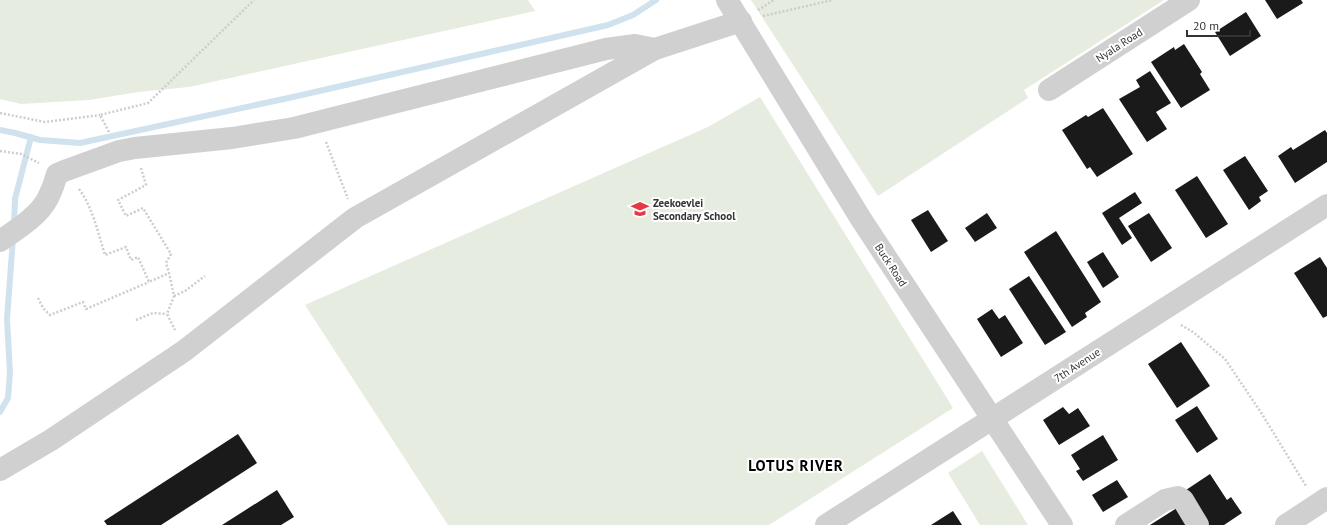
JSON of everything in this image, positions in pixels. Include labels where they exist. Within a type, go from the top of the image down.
[{"type":"street","name":"Buck Road","points":[[727,0],[861,219],[1062,525]]},
{"type":"street","name":"Nyala Road","points":[[1049,90],[1189,0]]},
{"type":"street","points":[[0,470],[51,440],[184,351],[355,218],[655,49],[741,21]]},
{"type":"street","points":[[0,242],[25,223],[42,207],[48,198],[58,174],[127,150],[232,138],[294,128],[606,49],[635,45],[655,49]]},
{"type":"street","name":"7th Avenue","points":[[826,525],[1327,205]]},
{"type":"street","points":[[1126,525],[1165,500],[1178,497],[1183,500],[1198,525]]},
{"type":"street","points":[[1286,525],[1322,501]]},
{"type":"path","points":[[0,113],[45,122],[100,115],[148,103],[254,0]]},
{"type":"path","points":[[741,21],[833,0]]},
{"type":"path","points":[[100,115],[127,150],[146,185],[118,200],[126,216],[143,208],[171,254],[166,263],[170,273],[174,296],[167,314],[184,351]]},
{"type":"path","points":[[319,122],[355,218]]},
{"type":"path","points":[[0,151],[21,154],[58,174],[72,179],[84,195],[92,214],[105,255],[126,247],[131,260],[138,257],[148,282]]},
{"type":"path","points":[[38,298],[43,308],[50,315],[83,302],[86,309],[170,273]]},
{"type":"path","points":[[174,296],[185,291],[204,276]]},
{"type":"path","points":[[1160,312],[1193,332],[1225,359],[1322,501]]},
{"type":"path","points":[[136,320],[154,313],[167,314]]},
{"type":"shaded area","points":[[0,0],[528,0],[535,11],[189,87],[138,92],[89,100],[21,104],[0,99]]},
{"type":"shaded area","points":[[751,0],[1164,0],[1024,90],[1028,98],[878,196]]},
{"type":"shaded area","name":"Zeekoevlei Secondary School","points":[[760,97],[953,408],[769,525],[448,525],[305,305],[708,127]]},
{"type":"shaded area","points":[[982,451],[1028,525],[980,525],[948,473]]},
{"type":"building","points":[[1265,0],[1301,0],[1303,3],[1277,19]]},
{"type":"building","points":[[1246,12],[1261,36],[1230,56],[1215,32]]},
{"type":"building","points":[[1184,44],[1202,72],[1200,74],[1210,90],[1181,108],[1151,62],[1174,47],[1175,50]]},
{"type":"building","points":[[1150,71],[1171,103],[1156,112],[1167,129],[1147,142],[1119,99],[1140,87],[1136,80]]},
{"type":"building","points":[[1103,108],[1133,154],[1097,177],[1090,167],[1087,169],[1062,130],[1086,115],[1088,117]]},
{"type":"building","points":[[1325,130],[1327,133],[1327,162],[1295,183],[1278,156],[1291,147],[1293,150]]},
{"type":"building","points":[[1245,156],[1268,191],[1259,197],[1261,201],[1249,210],[1223,170]]},
{"type":"building","points":[[1197,176],[1228,224],[1206,238],[1175,190]]},
{"type":"building","points":[[1135,192],[1142,203],[1119,218],[1132,238],[1122,245],[1102,213]]},
{"type":"building","points":[[928,210],[948,241],[931,252],[911,220]]},
{"type":"building","points":[[987,213],[997,228],[975,242],[965,228]]},
{"type":"building","points":[[1149,213],[1172,248],[1151,262],[1128,226]]},
{"type":"building","points":[[1056,231],[1101,302],[1085,313],[1087,317],[1072,327],[1024,252]]},
{"type":"building","points":[[1103,252],[1119,277],[1103,288],[1087,262]]},
{"type":"building","points":[[1320,257],[1327,268],[1327,316],[1323,318],[1294,273]]},
{"type":"building","points":[[1029,276],[1066,332],[1045,345],[1009,289]]},
{"type":"building","points":[[992,309],[999,319],[1005,315],[1023,343],[1001,357],[977,319]]},
{"type":"building","points":[[1181,342],[1210,386],[1177,408],[1148,364]]},
{"type":"building","points":[[1197,406],[1218,439],[1197,453],[1175,420]]},
{"type":"building","points":[[1063,407],[1069,414],[1078,408],[1090,426],[1059,445],[1043,420]]},
{"type":"building","points":[[238,434],[257,463],[161,525],[107,525],[104,521]]},
{"type":"building","points":[[1103,435],[1118,460],[1083,481],[1076,471],[1080,469],[1071,455]]},
{"type":"building","points":[[1210,474],[1227,500],[1231,497],[1242,513],[1224,525],[1208,525],[1186,490]]},
{"type":"building","points":[[1117,480],[1128,497],[1103,512],[1092,495]]},
{"type":"building","points":[[277,490],[294,517],[281,525],[222,525]]},
{"type":"building","points":[[1180,506],[1192,525],[1150,525]]},
{"type":"building","points":[[953,511],[962,525],[931,525]]},
{"type":"waterway","points":[[0,130],[40,140],[80,143],[293,97],[608,25],[633,15],[656,0]]},
{"type":"waterway","points":[[14,225],[15,199],[31,137]]},
{"type":"waterway","points":[[0,412],[8,398],[10,373],[7,319],[13,238]]},
{"type":"place","name":"Zeekoevlei Secondary School","points":[[640,209]]},
{"type":"district","name":"LOTUS RIVER","points":[[796,465]]}]
